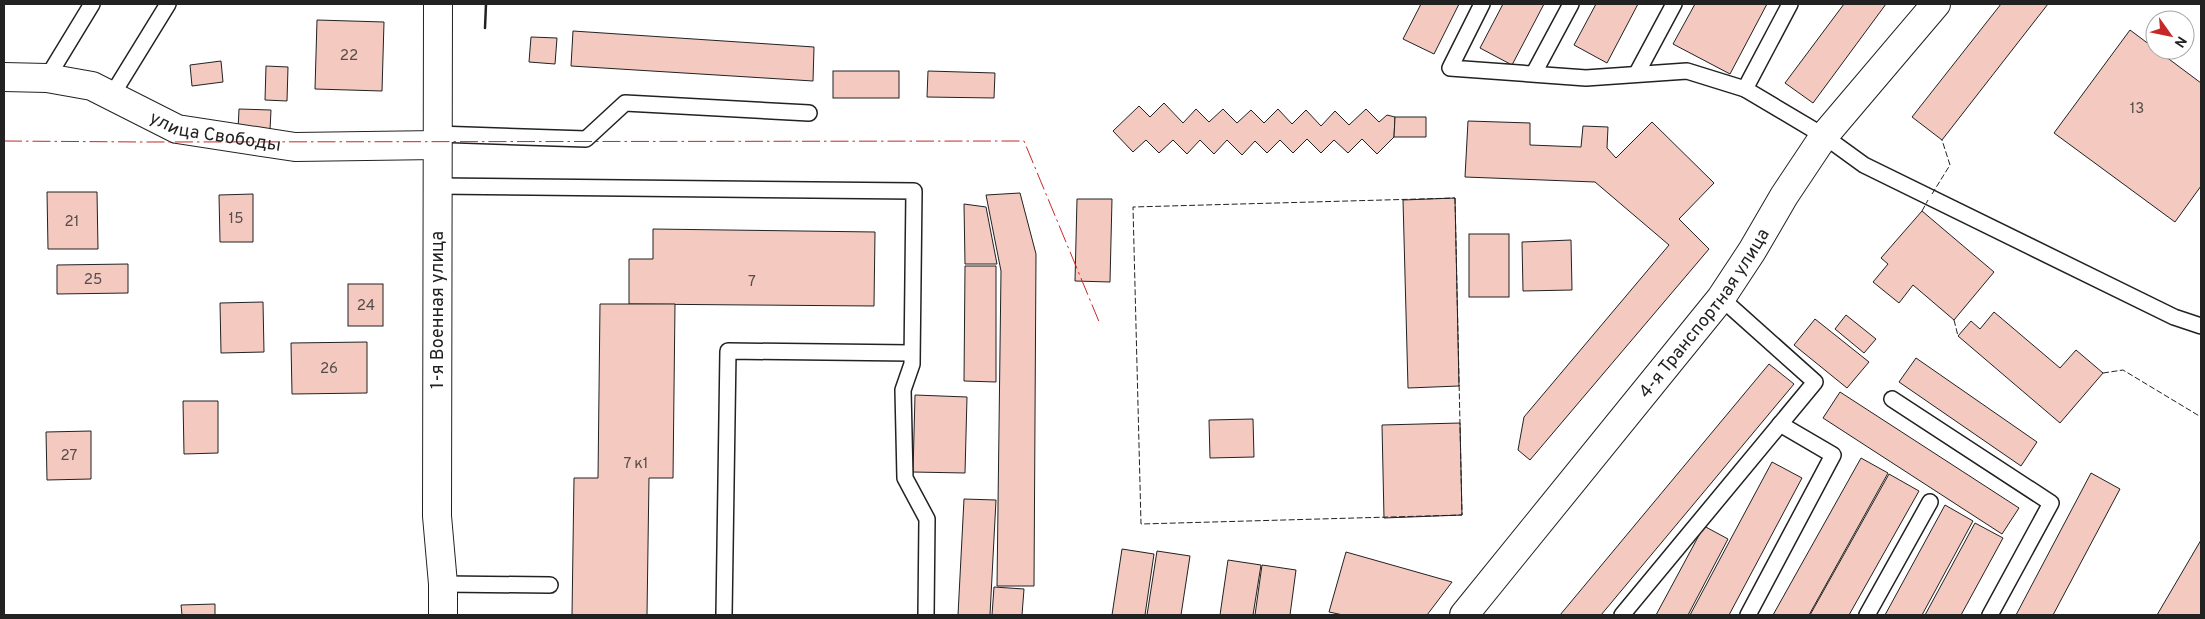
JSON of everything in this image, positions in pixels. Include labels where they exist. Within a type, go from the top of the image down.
[{"type":"street","name":"1-я Военная улица","points":[[438,4],[437,516],[443,584],[443,615]]},
{"type":"street","name":"4-я Транспортная улица","points":[[1464,615],[1721,298],[1752,251],[1784,196],[1824,136],[1936,4]]},
{"type":"street","name":"улица Свободы","points":[[4,77],[47,78],[92,86],[177,129],[296,146],[437,140]]},
{"type":"lane","points":[[47,78],[92,4]]},
{"type":"lane","points":[[112,95],[168,4]]},
{"type":"lane","points":[[1482,4],[1450,68],[1586,78],[1687,71],[1746,89],[1824,136],[1864,165],[2174,317],[2201,326]]},
{"type":"lane","points":[[1534,73],[1571,4]]},
{"type":"lane","points":[[1637,73],[1674,4]]},
{"type":"lane","points":[[1746,89],[1790,4]]},
{"type":"lane","points":[[437,140],[586,139],[625,103],[810,113]]},
{"type":"lane","points":[[437,186],[914,191],[912,364],[904,390],[905,478],[927,519],[926,615]]},
{"type":"lane","points":[[1622,615],[1815,382],[1721,298]]},
{"type":"lane","points":[[724,615],[728,351],[911,353]]},
{"type":"lane","points":[[1892,399],[2050,503],[1990,615]]},
{"type":"lane","points":[[1748,615],[1833,455],[1780,424]]},
{"type":"lane","points":[[1867,615],[1930,502]]},
{"type":"lane","points":[[443,584],[550,586]]},
{"type":"building","points":[[1421,4],[1459,4],[1434,54],[1403,39]]},
{"type":"building","points":[[1503,4],[1544,4],[1512,65],[1480,48]]},
{"type":"building","points":[[1596,4],[1638,4],[1607,63],[1574,45]]},
{"type":"building","points":[[1695,4],[1767,4],[1730,74],[1673,44]]},
{"type":"building","points":[[1844,4],[1886,4],[1813,103],[1785,83]]},
{"type":"building","points":[[2001,4],[2048,4],[1942,140],[1912,117]]},
{"type":"building","points":[[317,20],[384,22],[382,91],[315,89]]},
{"type":"building","points":[[2130,30],[2145,41],[2145,60],[2170,60],[2201,83],[2201,186],[2175,222],[2054,133]]},
{"type":"building","points":[[573,31],[814,47],[813,81],[571,66]]},
{"type":"building","points":[[531,37],[557,38],[555,64],[529,62]]},
{"type":"building","points":[[221,61],[223,82],[192,86],[190,65]]},
{"type":"building","points":[[266,66],[288,67],[287,101],[265,100]]},
{"type":"building","points":[[833,71],[899,71],[899,98],[833,98]]},
{"type":"building","points":[[928,71],[995,73],[994,98],[927,97]]},
{"type":"building","points":[[1164,103],[1183,123],[1196,109],[1209,122],[1223,109],[1237,123],[1251,110],[1264,123],[1278,109],[1292,124],[1306,110],[1321,126],[1335,111],[1349,125],[1366,109],[1379,122],[1387,115],[1395,117],[1394,137],[1377,154],[1362,139],[1348,153],[1334,140],[1321,153],[1307,139],[1293,153],[1280,140],[1267,153],[1255,141],[1242,155],[1227,140],[1214,154],[1200,140],[1187,154],[1173,140],[1159,153],[1146,140],[1133,152],[1113,131],[1139,106],[1150,117]]},
{"type":"building","points":[[239,109],[271,110],[270,130],[238,130]]},
{"type":"building","points":[[1395,117],[1426,117],[1426,137],[1394,137]]},
{"type":"building","points":[[1468,121],[1530,123],[1530,145],[1581,147],[1583,126],[1608,127],[1607,148],[1616,158],[1652,122],[1714,183],[1679,219],[1709,249],[1530,460],[1518,450],[1524,417],[1669,245],[1595,182],[1465,177]]},
{"type":"building","points":[[47,192],[97,192],[98,249],[48,249]]},
{"type":"building","points":[[1020,193],[1036,254],[1034,586],[997,586],[1001,271],[986,195]]},
{"type":"building","points":[[253,194],[253,242],[220,242],[219,195]]},
{"type":"building","points":[[1455,198],[1459,386],[1408,388],[1403,200]]},
{"type":"building","points":[[1077,199],[1112,199],[1110,282],[1075,281]]},
{"type":"building","points":[[964,204],[986,207],[997,264],[965,264]]},
{"type":"building","points":[[1922,211],[1994,272],[1954,320],[1913,285],[1899,303],[1873,282],[1888,264],[1881,258]]},
{"type":"building","points":[[653,229],[875,232],[874,306],[629,304],[629,259],[653,259]]},
{"type":"building","points":[[1469,234],[1509,234],[1509,297],[1469,297]]},
{"type":"building","points":[[1571,240],[1572,290],[1523,291],[1522,242]]},
{"type":"building","points":[[128,264],[128,293],[57,294],[57,265]]},
{"type":"building","points":[[965,266],[996,266],[996,382],[964,381]]},
{"type":"building","points":[[348,284],[383,284],[383,326],[348,326]]},
{"type":"building","points":[[263,302],[264,352],[221,353],[220,303]]},
{"type":"building","points":[[600,304],[675,304],[673,478],[649,478],[647,615],[572,615],[574,478],[598,478]]},
{"type":"building","points":[[1994,312],[2060,368],[2076,350],[2103,373],[2060,423],[1958,336],[1971,321],[1980,329]]},
{"type":"building","points":[[1846,315],[1876,339],[1864,353],[1835,329]]},
{"type":"building","points":[[1815,319],[1869,362],[1847,388],[1794,345]]},
{"type":"building","points":[[367,342],[367,393],[292,394],[291,343]]},
{"type":"building","points":[[1916,358],[2037,442],[2021,466],[1899,382]]},
{"type":"building","points":[[1769,364],[1794,384],[1601,615],[1560,615]]},
{"type":"building","points":[[1840,392],[2019,508],[2002,534],[1823,418]]},
{"type":"building","points":[[915,395],[967,397],[965,473],[913,472]]},
{"type":"building","points":[[183,401],[218,401],[218,453],[184,454]]},
{"type":"building","points":[[1253,419],[1254,457],[1210,458],[1209,420]]},
{"type":"building","points":[[1460,423],[1462,515],[1384,518],[1382,425]]},
{"type":"building","points":[[91,431],[91,479],[47,480],[46,432]]},
{"type":"building","points":[[1861,458],[1888,473],[1809,615],[1773,615]]},
{"type":"building","points":[[1772,462],[1802,478],[1729,615],[1690,615]]},
{"type":"building","points":[[2091,473],[2120,489],[2053,615],[2016,615]]},
{"type":"building","points":[[1889,474],[1919,491],[1849,615],[1810,615]]},
{"type":"building","points":[[964,499],[996,500],[990,615],[958,615]]},
{"type":"building","points":[[1945,505],[1973,521],[1922,615],[1885,615]]},
{"type":"building","points":[[1975,523],[2003,538],[1961,615],[1925,615]]},
{"type":"building","points":[[1704,526],[1728,539],[1688,615],[1656,615]]},
{"type":"building","points":[[2201,540],[2201,615],[2157,615]]},
{"type":"building","points":[[1122,549],[1154,554],[1145,615],[1112,615]]},
{"type":"building","points":[[1157,551],[1190,556],[1181,615],[1147,615]]},
{"type":"building","points":[[1346,552],[1452,582],[1427,615],[1343,615],[1329,612]]},
{"type":"building","points":[[1228,560],[1261,565],[1253,615],[1220,615]]},
{"type":"building","points":[[1262,565],[1296,570],[1290,615],[1255,615]]},
{"type":"building","points":[[994,587],[1024,589],[1022,615],[992,615]]},
{"type":"building","points":[[215,604],[215,615],[182,615],[181,605]]},
{"type":"fence","points":[[1932,194],[1950,165],[1942,140]]},
{"type":"fence","points":[[1455,198],[1462,515],[1141,524],[1133,207],[1455,198]]},
{"type":"fence","points":[[1922,211],[1928,200]]},
{"type":"fence","points":[[1954,320],[1958,336]]},
{"type":"fence","points":[[2103,373],[2123,370],[2201,417]]},
{"type":"wall","points":[[485,28],[486,4]]},
{"type":"power","points":[[4,141],[1024,141],[1100,324]]}]
